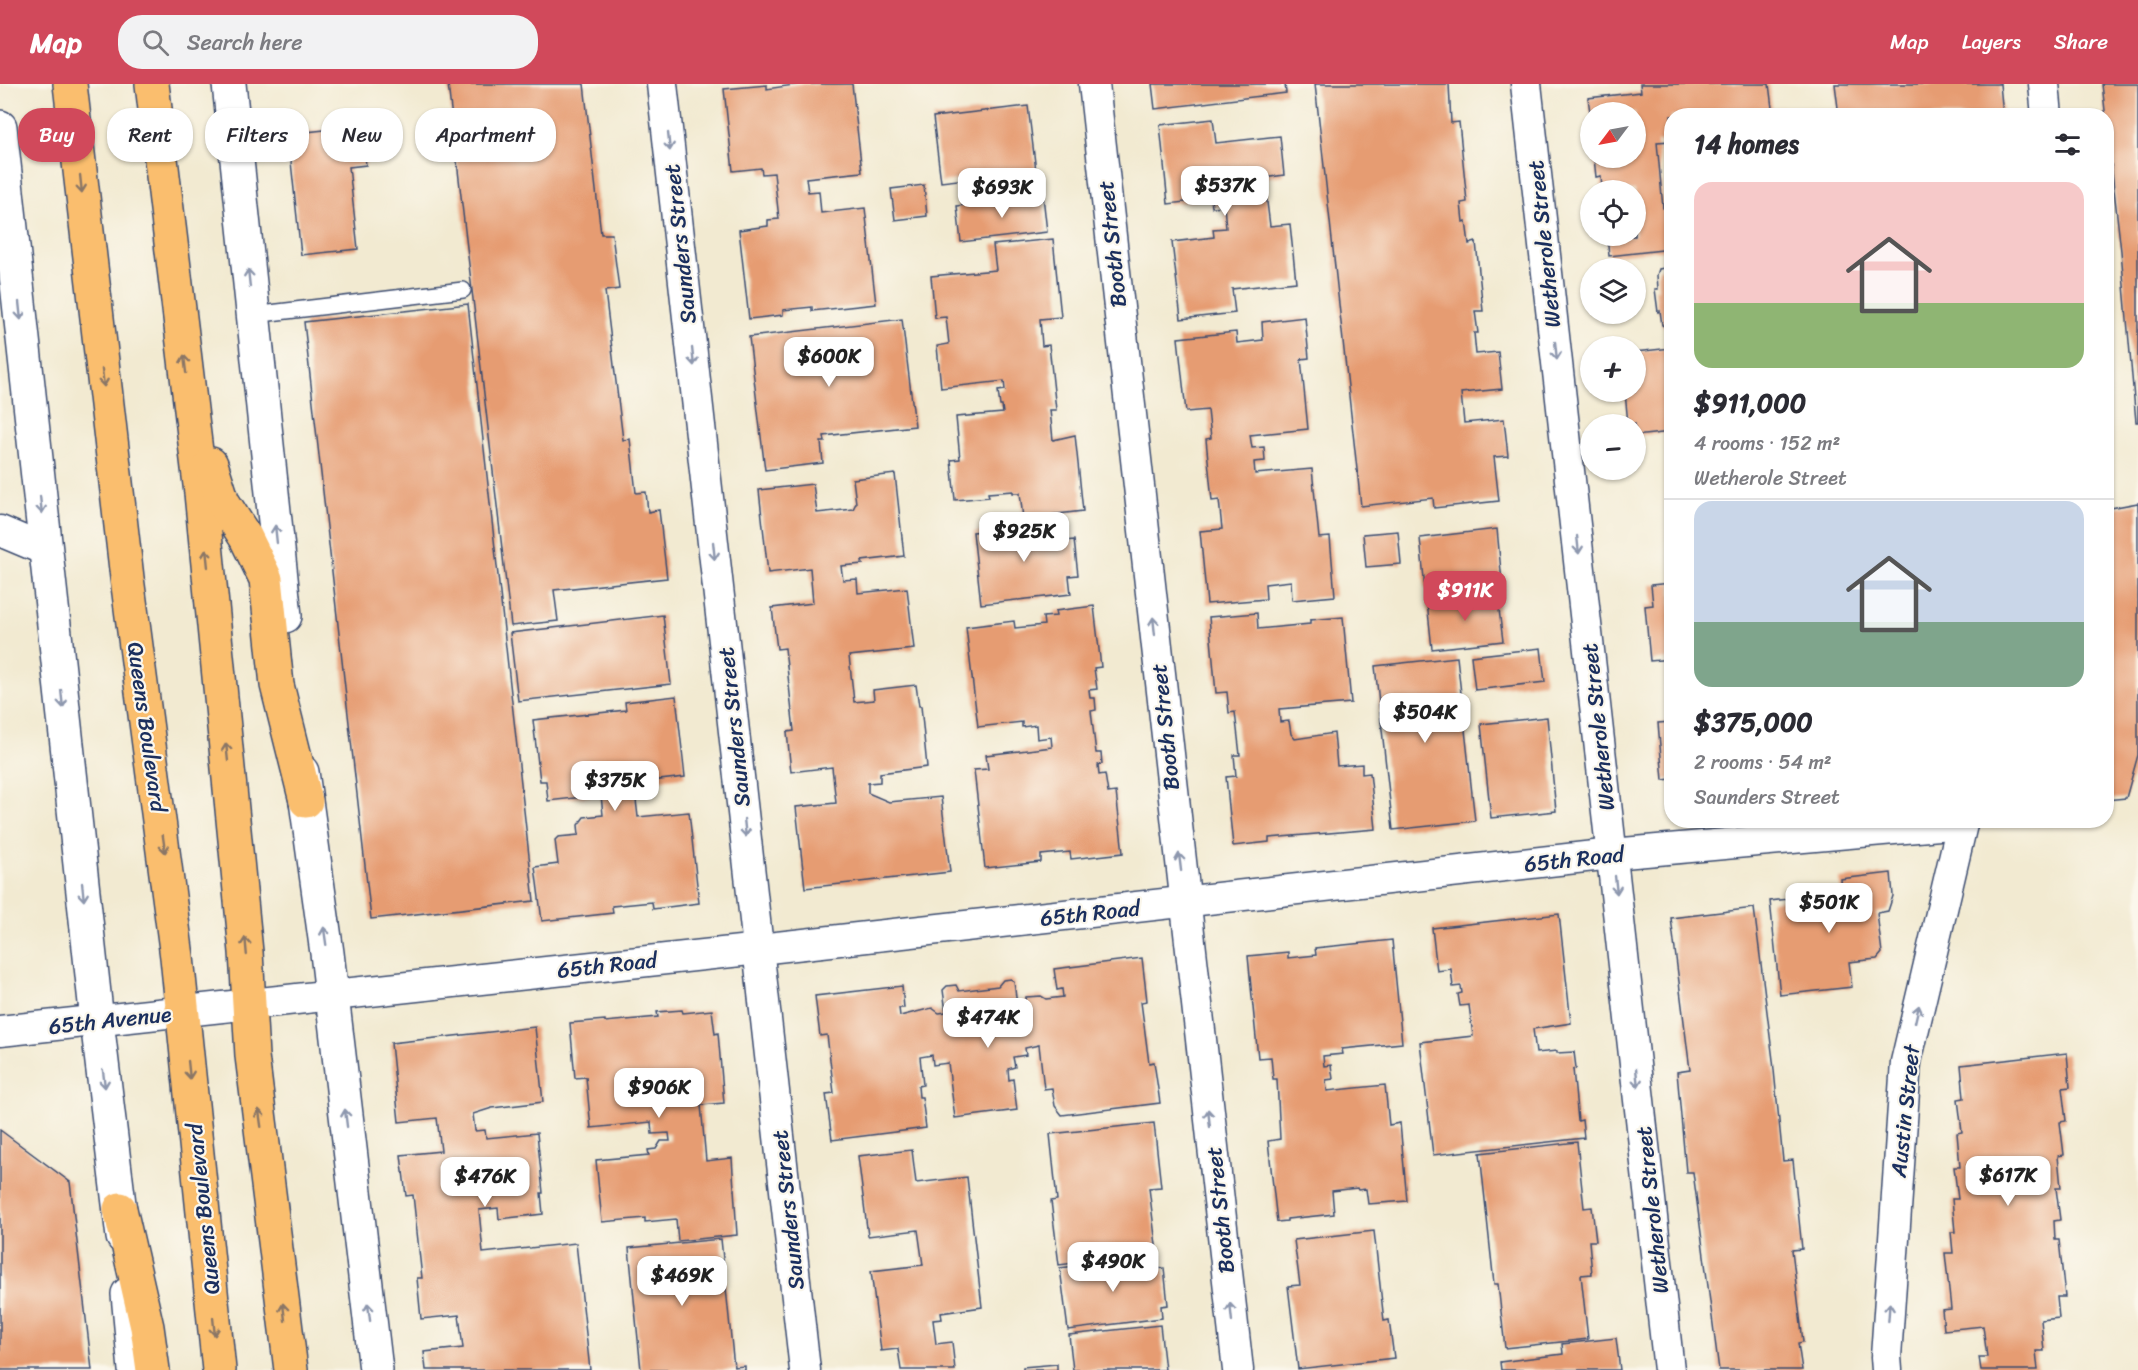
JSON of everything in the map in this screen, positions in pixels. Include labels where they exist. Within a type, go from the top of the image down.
[{"type":"main road","name":"Queens Boulevard","points":[[70,84],[127,578],[165,854],[219,1370]]},
{"type":"main road","points":[[152,84],[201,494],[244,928],[234,1006],[252,1056],[291,1370]]},
{"type":"main road","points":[[189,396],[223,502],[246,538],[266,579],[277,685],[306,801]]},
{"type":"main road","points":[[120,1209],[147,1327],[153,1370]]},
{"type":"street","points":[[229,84],[306,801],[327,952],[376,1370]]},
{"type":"street","name":"Saunders Street","points":[[662,84],[805,1370]]},
{"type":"street","name":"Booth Street","points":[[1094,84],[1238,1370]]},
{"type":"street","name":"Wetherole Street","points":[[1526,84],[1670,1370]]},
{"type":"street","points":[[2044,84],[2046,108]]},
{"type":"street","points":[[0,127],[97,1021],[120,1209],[135,1370]]},
{"type":"street","points":[[0,531],[45,550]]},
{"type":"street","name":"65th Road","points":[[234,1006],[759,950],[1612,854],[1897,828]]},
{"type":"street","name":"Austin Street","points":[[1887,1370],[1906,1062],[1962,828]]},
{"type":"street","name":"65th Avenue","points":[[0,1031],[234,1006]]},
{"type":"lane","points":[[253,315],[463,290]]},
{"type":"building","points":[[448,84],[584,84],[601,234],[612,234],[619,289],[605,291],[623,440],[630,439],[636,493],[646,492],[648,512],[659,510],[667,578],[554,590],[558,621],[511,626],[457,162],[556,162],[556,108],[451,108]]},
{"type":"building","points":[[800,84],[852,84],[862,172],[806,178],[808,192],[819,191],[821,213],[865,208],[876,304],[812,311],[812,307],[783,310],[783,315],[749,319],[739,230],[768,226],[768,220],[779,219],[774,173],[762,174],[761,168],[733,171],[724,89],[767,85],[767,89]]},
{"type":"building","points":[[1152,84],[1285,84],[1286,93],[1155,109]]},
{"type":"building","points":[[1315,84],[1449,84],[1451,123],[1459,122],[1467,202],[1461,203],[1463,222],[1466,221],[1469,244],[1476,242],[1483,311],[1475,311],[1478,333],[1474,333],[1476,354],[1498,352],[1502,389],[1461,393],[1464,423],[1504,419],[1508,456],[1494,457],[1499,501],[1434,508],[1433,498],[1361,506]]},
{"type":"building","points":[[1640,84],[1769,84],[1772,108],[1664,108],[1664,142],[1657,142],[1664,208],[1664,250],[1609,256],[1608,246],[1646,246],[1646,180],[1601,180],[1601,176],[1596,177],[1595,168],[1646,168],[1646,102],[1589,102],[1588,98],[1641,92]]},
{"type":"building","points":[[1835,84],[2000,84],[2002,108],[1838,108]]},
{"type":"building","points":[[2102,84],[2138,84],[2138,422],[2136,422],[2114,189],[2114,108],[2105,108]]},
{"type":"building","points":[[1028,106],[1036,171],[941,182],[933,117]]},
{"type":"building","points":[[1213,119],[1216,143],[1280,136],[1284,175],[1264,178],[1270,226],[1290,224],[1296,282],[1232,289],[1235,313],[1181,319],[1172,242],[1214,237],[1213,229],[1226,228],[1224,206],[1212,207],[1211,199],[1168,204],[1160,125]]},
{"type":"building","points":[[321,130],[321,162],[366,162],[366,165],[349,167],[358,249],[301,255],[291,162],[309,162],[309,132]]},
{"type":"building","points":[[924,185],[927,216],[895,220],[891,189]]},
{"type":"building","points":[[1043,196],[1047,232],[961,242],[957,206]]},
{"type":"building","points":[[1053,239],[1061,317],[1040,319],[1042,346],[1049,345],[1056,410],[1050,410],[1053,440],[1075,435],[1083,511],[1023,518],[1020,493],[1013,493],[1013,491],[988,493],[989,497],[955,500],[951,460],[960,459],[956,417],[1003,413],[998,391],[1005,390],[1004,381],[941,388],[937,346],[949,344],[946,317],[935,318],[931,276],[996,270],[993,245]]},
{"type":"building","points":[[1664,268],[1664,326],[1660,311],[1658,312],[1655,289],[1658,289],[1659,269]]},
{"type":"building","points":[[468,304],[534,901],[371,919],[304,322]]},
{"type":"building","points":[[1305,317],[1309,358],[1301,359],[1308,429],[1250,435],[1252,448],[1264,447],[1265,461],[1254,462],[1255,474],[1312,469],[1319,538],[1330,537],[1335,596],[1292,600],[1291,581],[1265,584],[1266,599],[1207,604],[1200,531],[1222,529],[1219,500],[1212,501],[1206,439],[1211,438],[1208,410],[1186,412],[1178,338],[1236,332],[1237,343],[1263,340],[1262,322]]},
{"type":"building","points":[[902,319],[915,426],[824,436],[825,442],[821,442],[823,463],[765,470],[749,337]]},
{"type":"building","points":[[1664,349],[1664,433],[1646,435],[1646,414],[1627,414],[1626,402],[1646,402],[1646,351]]},
{"type":"building","points":[[895,474],[904,556],[841,566],[843,580],[857,579],[858,593],[907,588],[914,649],[849,656],[854,702],[874,700],[873,690],[916,685],[919,706],[921,706],[927,767],[880,773],[880,782],[868,783],[868,793],[889,802],[941,797],[950,872],[805,888],[796,807],[836,803],[832,767],[791,772],[787,732],[794,731],[785,648],[777,649],[772,608],[813,603],[810,568],[768,573],[759,490],[813,484],[817,513],[853,509],[856,503],[853,479]]},
{"type":"building","points":[[2138,503],[2138,755],[2126,798],[2114,799],[2114,507]]},
{"type":"building","points":[[1063,522],[1065,541],[1074,540],[1078,575],[1069,576],[1071,594],[981,604],[973,532]]},
{"type":"building","points":[[1497,529],[1502,582],[1425,589],[1420,538]]},
{"type":"building","points":[[1398,531],[1401,564],[1366,567],[1363,534]]},
{"type":"building","points":[[1664,584],[1664,660],[1650,661],[1645,606],[1653,605],[1651,585]]},
{"type":"building","points":[[1497,594],[1503,641],[1432,649],[1427,602]]},
{"type":"building","points":[[1094,606],[1101,667],[1094,668],[1097,689],[1089,690],[1090,698],[1095,698],[1096,710],[1091,711],[1096,753],[1101,753],[1102,764],[1098,765],[1099,775],[1105,774],[1108,793],[1116,792],[1123,853],[1071,859],[1070,852],[1041,855],[1041,862],[985,868],[974,770],[988,769],[986,755],[1052,747],[1051,737],[1037,739],[1036,725],[1022,727],[1022,722],[978,727],[966,627],[1014,621],[1015,628],[1044,625],[1043,617],[1056,616],[1055,611]]},
{"type":"building","points":[[1257,613],[1258,629],[1310,624],[1310,620],[1343,617],[1351,703],[1279,709],[1280,722],[1289,721],[1291,734],[1295,739],[1334,733],[1337,766],[1362,764],[1362,774],[1370,773],[1376,829],[1269,838],[1269,842],[1233,846],[1226,777],[1236,776],[1234,755],[1240,755],[1235,712],[1229,713],[1227,692],[1216,693],[1209,617]]},
{"type":"building","points":[[663,615],[671,684],[518,701],[510,633]]},
{"type":"building","points":[[1541,648],[1545,682],[1475,690],[1471,656]]},
{"type":"building","points":[[1457,657],[1475,821],[1393,830],[1375,666]]},
{"type":"building","points":[[676,696],[685,777],[634,783],[638,817],[689,812],[699,903],[653,909],[652,902],[612,906],[613,913],[542,921],[535,867],[558,864],[555,840],[558,837],[579,835],[578,825],[584,817],[603,815],[601,795],[548,801],[546,781],[540,781],[533,720],[626,710],[625,702]]},
{"type":"building","points":[[1547,717],[1556,811],[1491,818],[1481,724]]},
{"type":"building","points":[[1658,723],[1664,723],[1663,780]]},
{"type":"building","points":[[1891,873],[1893,896],[1888,911],[1877,913],[1882,953],[1877,959],[1849,962],[1852,987],[1780,995],[1770,901],[1841,893],[1840,879]]},
{"type":"building","points":[[1754,908],[1783,1161],[1793,1160],[1802,1249],[1792,1250],[1803,1342],[1798,1343],[1802,1370],[1719,1370],[1693,1172],[1686,1172],[1677,1072],[1690,1070],[1671,918]]},
{"type":"building","points":[[1559,914],[1571,1023],[1533,1029],[1536,1053],[1574,1052],[1576,1068],[1573,1069],[1578,1121],[1582,1120],[1584,1138],[1433,1155],[1420,1042],[1473,1036],[1469,1005],[1460,1006],[1458,994],[1462,993],[1461,986],[1453,987],[1451,969],[1437,971],[1432,928]]},
{"type":"building","points":[[1392,940],[1402,1043],[1342,1049],[1343,1054],[1323,1056],[1324,1066],[1331,1065],[1333,1079],[1326,1080],[1327,1091],[1385,1085],[1389,1125],[1400,1123],[1407,1201],[1368,1204],[1366,1189],[1332,1191],[1334,1214],[1277,1222],[1268,1141],[1280,1139],[1277,1079],[1273,1079],[1271,1057],[1258,1058],[1248,956],[1288,952],[1288,958],[1316,955],[1315,948]]},
{"type":"building","points":[[1142,958],[1147,1001],[1141,1002],[1149,1063],[1154,1062],[1160,1103],[1062,1115],[1055,1106],[1052,1088],[1044,1089],[1039,1045],[1025,1048],[1026,1055],[1013,1057],[1015,1067],[1008,1069],[1009,1080],[1013,1079],[1017,1110],[955,1118],[948,1063],[933,1065],[932,1055],[920,1057],[923,1085],[918,1086],[919,1097],[922,1097],[926,1128],[832,1140],[826,1094],[834,1093],[827,1035],[820,1036],[815,996],[902,986],[904,1008],[899,1008],[900,1016],[932,1008],[939,1013],[946,1012],[943,990],[947,986],[956,985],[959,991],[998,986],[1003,980],[1011,979],[1014,982],[1017,1005],[1023,1005],[1026,997],[1041,996],[1046,999],[1063,997],[1062,989],[1057,990],[1054,969]]},
{"type":"building","points":[[682,1010],[683,1013],[712,1010],[715,1034],[718,1033],[724,1103],[701,1105],[706,1161],[732,1158],[737,1235],[678,1241],[676,1219],[645,1222],[645,1218],[602,1222],[596,1160],[649,1155],[648,1150],[656,1149],[661,1141],[670,1141],[669,1133],[652,1134],[651,1122],[591,1128],[586,1077],[575,1078],[570,1023],[658,1017],[657,1012]]},
{"type":"building","points":[[535,1027],[543,1102],[492,1108],[473,1114],[475,1131],[485,1130],[486,1138],[537,1133],[543,1214],[499,1219],[498,1208],[479,1210],[483,1253],[576,1243],[590,1370],[426,1370],[424,1352],[463,1348],[459,1315],[421,1319],[417,1278],[422,1278],[413,1195],[406,1196],[401,1155],[441,1151],[437,1118],[399,1122],[391,1043]]},
{"type":"building","points":[[2067,1053],[2070,1087],[2062,1088],[2066,1121],[2060,1122],[2064,1155],[2058,1156],[2061,1188],[2056,1188],[2060,1220],[2054,1221],[2055,1240],[2059,1240],[2065,1297],[2057,1297],[2059,1318],[2041,1320],[2044,1351],[2036,1351],[2038,1370],[1981,1370],[1979,1357],[1987,1357],[1983,1326],[1944,1330],[1942,1310],[1951,1309],[1945,1253],[1953,1253],[1951,1232],[1955,1232],[1952,1199],[1958,1199],[1954,1167],[1960,1167],[1957,1133],[1962,1132],[1958,1099],[1964,1098],[1961,1065]]},
{"type":"building","points":[[1154,1123],[1161,1187],[1149,1188],[1157,1253],[1059,1265],[1051,1201],[1057,1200],[1050,1134]]},
{"type":"building","points":[[0,1130],[70,1182],[92,1370],[0,1370]]},
{"type":"building","points":[[1577,1142],[1584,1208],[1592,1207],[1596,1241],[1589,1241],[1592,1274],[1581,1275],[1588,1339],[1505,1348],[1498,1284],[1494,1284],[1480,1153]]},
{"type":"building","points":[[912,1150],[916,1183],[967,1177],[982,1307],[941,1313],[942,1319],[933,1320],[936,1344],[952,1342],[955,1370],[901,1370],[898,1349],[881,1351],[871,1271],[923,1265],[918,1230],[868,1236],[858,1156]]},
{"type":"building","points":[[1374,1231],[1384,1321],[1389,1320],[1394,1358],[1298,1369],[1288,1286],[1300,1285],[1294,1240]]},
{"type":"building","points":[[721,1239],[734,1367],[745,1366],[745,1370],[641,1370],[629,1248]]},
{"type":"building","points":[[1154,1256],[1156,1269],[1164,1268],[1168,1305],[1161,1306],[1162,1318],[1068,1330],[1060,1268]]},
{"type":"building","points":[[1160,1325],[1165,1370],[1073,1370],[1069,1335]]},
{"type":"building","points":[[1616,1338],[1620,1370],[1501,1370],[1500,1362],[1563,1354],[1562,1344]]},
{"type":"building","points":[[1057,1364],[1057,1370],[1023,1370],[1023,1367]]}]
